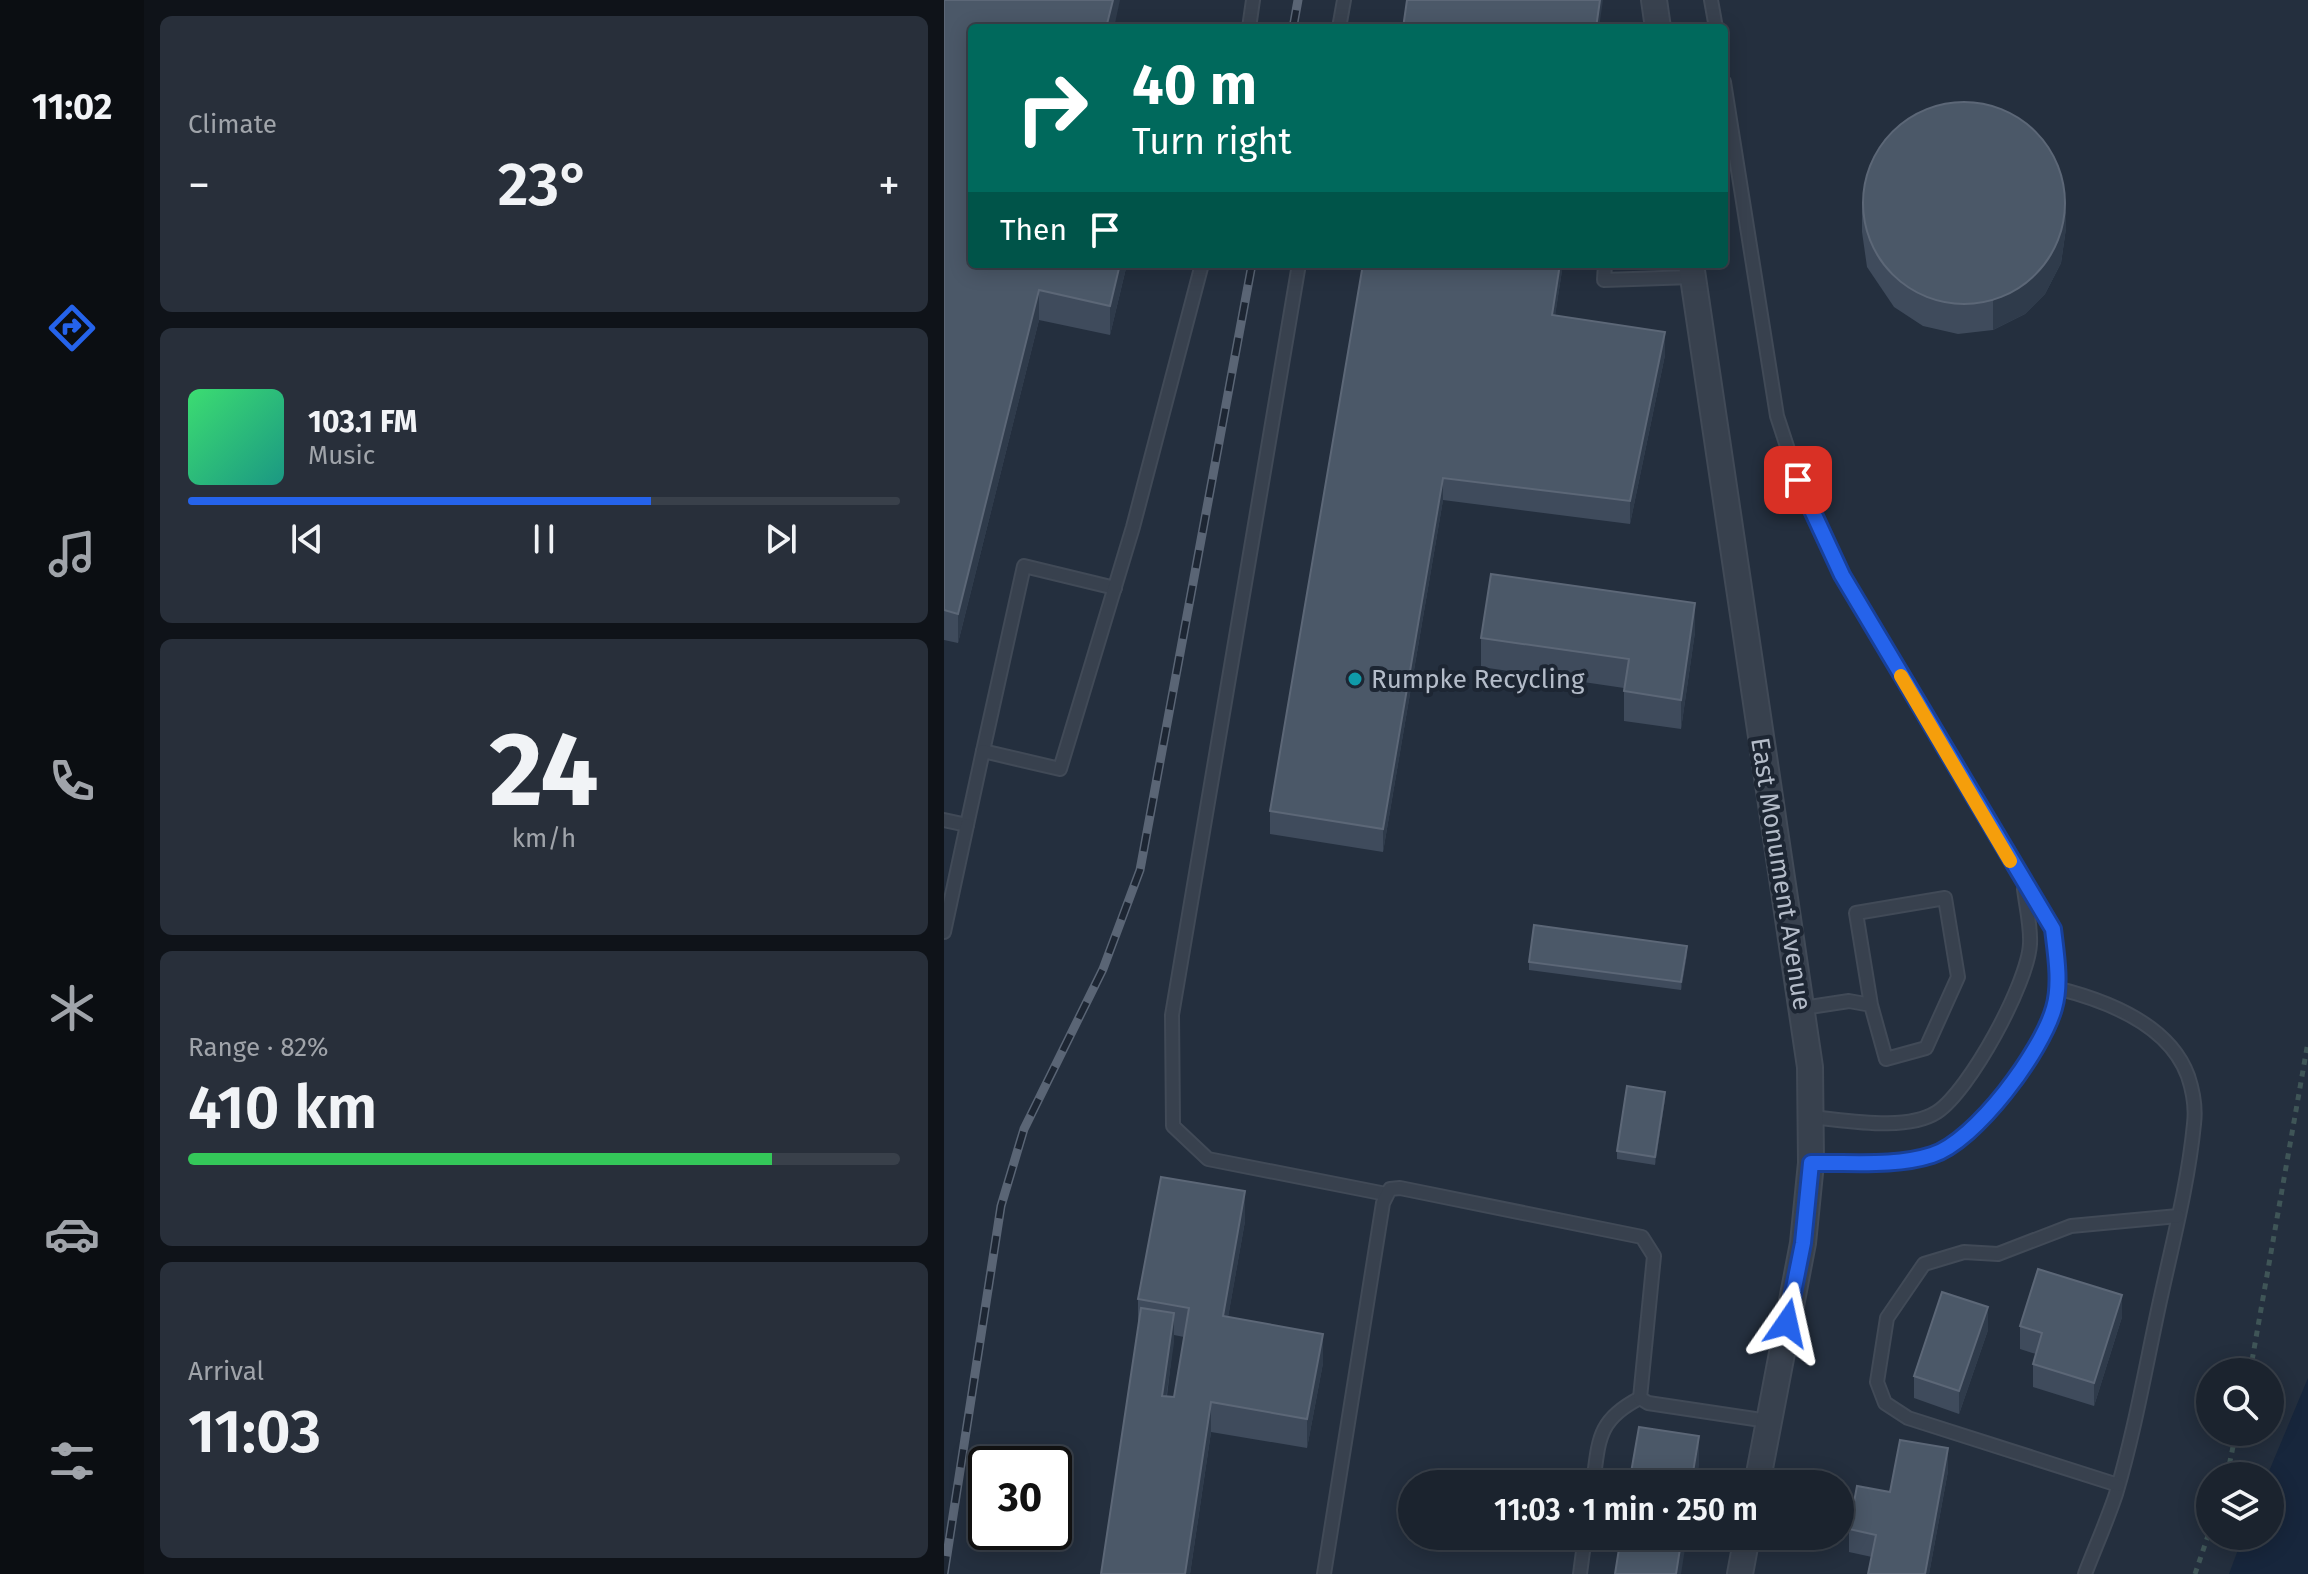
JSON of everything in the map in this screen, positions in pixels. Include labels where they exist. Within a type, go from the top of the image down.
[{"type":"street","points":[[1654,0],[1657,24]]},
{"type":"street","name":"East Monument Avenue","points":[[1692,271],[1773,830],[1803,1008],[1811,1117],[1811,1163],[1803,1243],[1759,1470]]},
{"type":"street","points":[[1740,1574],[1744,1550]]},
{"type":"lane","points":[[1250,24],[1253,0]]},
{"type":"lane","points":[[1340,24],[1344,0]]},
{"type":"lane","points":[[1711,0],[1715,24]]},
{"type":"lane","points":[[1728,107],[1777,416],[1798,480],[1842,575],[2024,886],[2053,929],[2057,961],[2055,1007],[2013,1084],[1979,1122],[1935,1155],[1891,1162],[1811,1163]]},
{"type":"lane","points":[[983,751],[1060,769],[1115,588],[1201,268]]},
{"type":"lane","points":[[1298,268],[1172,1015],[1173,1126],[1208,1159],[1386,1194]]},
{"type":"lane","points":[[1605,268],[1604,280],[1692,271]]},
{"type":"lane","points":[[944,932],[1024,566],[1115,588]]},
{"type":"lane","points":[[944,820],[967,825]]},
{"type":"lane","points":[[1811,1117],[1895,1123],[1937,1112],[1971,1075],[2022,980],[2030,943],[2024,886]]},
{"type":"lane","points":[[1945,898],[1958,977],[1926,1048],[1886,1059],[1871,1005],[1856,913],[1945,898]]},
{"type":"lane","points":[[2056,988],[2092,997],[2133,1018],[2159,1036],[2176,1053],[2187,1075],[2194,1122],[2178,1216],[2118,1485],[2085,1574]]},
{"type":"lane","points":[[1803,1008],[1849,1001],[1871,1005]]},
{"type":"lane","points":[[1324,1574],[1355,1361],[1386,1194],[1390,1189],[1400,1188],[1642,1237],[1650,1244],[1654,1256],[1640,1398],[1608,1420],[1600,1437],[1595,1470]]},
{"type":"lane","points":[[2118,1485],[1908,1418],[1885,1403],[1877,1382],[1887,1318],[1924,1264],[1964,1252],[1998,1254],[2071,1226],[2178,1216]]},
{"type":"lane","points":[[1640,1398],[1648,1403],[1768,1421]]},
{"type":"lane","points":[[1580,1574],[1583,1550]]},
{"type":"path","points":[[2252,1358],[2308,1042]]},
{"type":"path","points":[[2195,1574],[2203,1550]]},
{"type":"water","points":[[2308,1378],[2308,1574],[2229,1574],[2238,1550],[2284,1550],[2284,1462],[2273,1462],[2280,1446],[2284,1446],[2284,1435]]},
{"type":"building","points":[[944,0],[1113,0],[1107,24],[968,24],[968,268],[1119,268],[1110,306],[1039,290],[958,614],[944,610]]},
{"type":"building","points":[[1407,0],[1600,0],[1597,24],[1404,24]]},
{"type":"building","points":[[1964,102],[2003,110],[2036,131],[2057,164],[2065,203],[2057,242],[2036,275],[2003,296],[1964,304],[1925,296],[1892,275],[1871,242],[1863,203],[1871,164],[1892,131],[1925,110]]},
{"type":"building","name":"Rumpke Recycling","points":[[1362,268],[1559,268],[1552,315],[1665,332],[1630,501],[1443,478],[1383,829],[1270,811]]},
{"type":"building","points":[[1491,574],[1695,603],[1681,700],[1624,691],[1629,659],[1481,638]]},
{"type":"building","points":[[1534,925],[1687,946],[1681,982],[1529,962]]},
{"type":"building","points":[[1627,1086],[1665,1092],[1655,1157],[1617,1151]]},
{"type":"building","points":[[1161,1177],[1245,1191],[1223,1316],[1323,1334],[1307,1419],[1211,1402],[1185,1574],[1101,1574],[1141,1308],[1174,1313],[1162,1396],[1174,1397],[1189,1308],[1138,1299]]},
{"type":"building","points":[[2038,1269],[2122,1295],[2094,1383],[2033,1364],[2042,1333],[2020,1326]]},
{"type":"building","points":[[1942,1292],[1988,1307],[1959,1391],[1914,1376]]},
{"type":"building","points":[[1639,1427],[1699,1436],[1693,1470],[1631,1470]]},
{"type":"building","points":[[1900,1440],[1948,1448],[1925,1574],[1868,1574],[1876,1535],[1854,1530],[1857,1486],[1890,1492]]},
{"type":"building","points":[[1619,1550],[1680,1550],[1676,1574],[1615,1574]]},
{"type":"railway","points":[[1294,24],[1298,0]]},
{"type":"railway","points":[[944,1574],[1001,1206],[1024,1129],[1103,969],[1140,870],[1251,268]]},
{"type":"slow traffic","points":[[1901,676],[2010,861]]},
{"type":"place","name":"Rumpke Recycling","points":[[1355,679]]},
{"type":"route","points":[[1787,1323],[1803,1243],[1811,1163],[1891,1162],[1935,1155],[1979,1122],[2013,1084],[2055,1007],[2057,961],[2053,929],[2024,886],[1842,575],[1798,480]]}]
